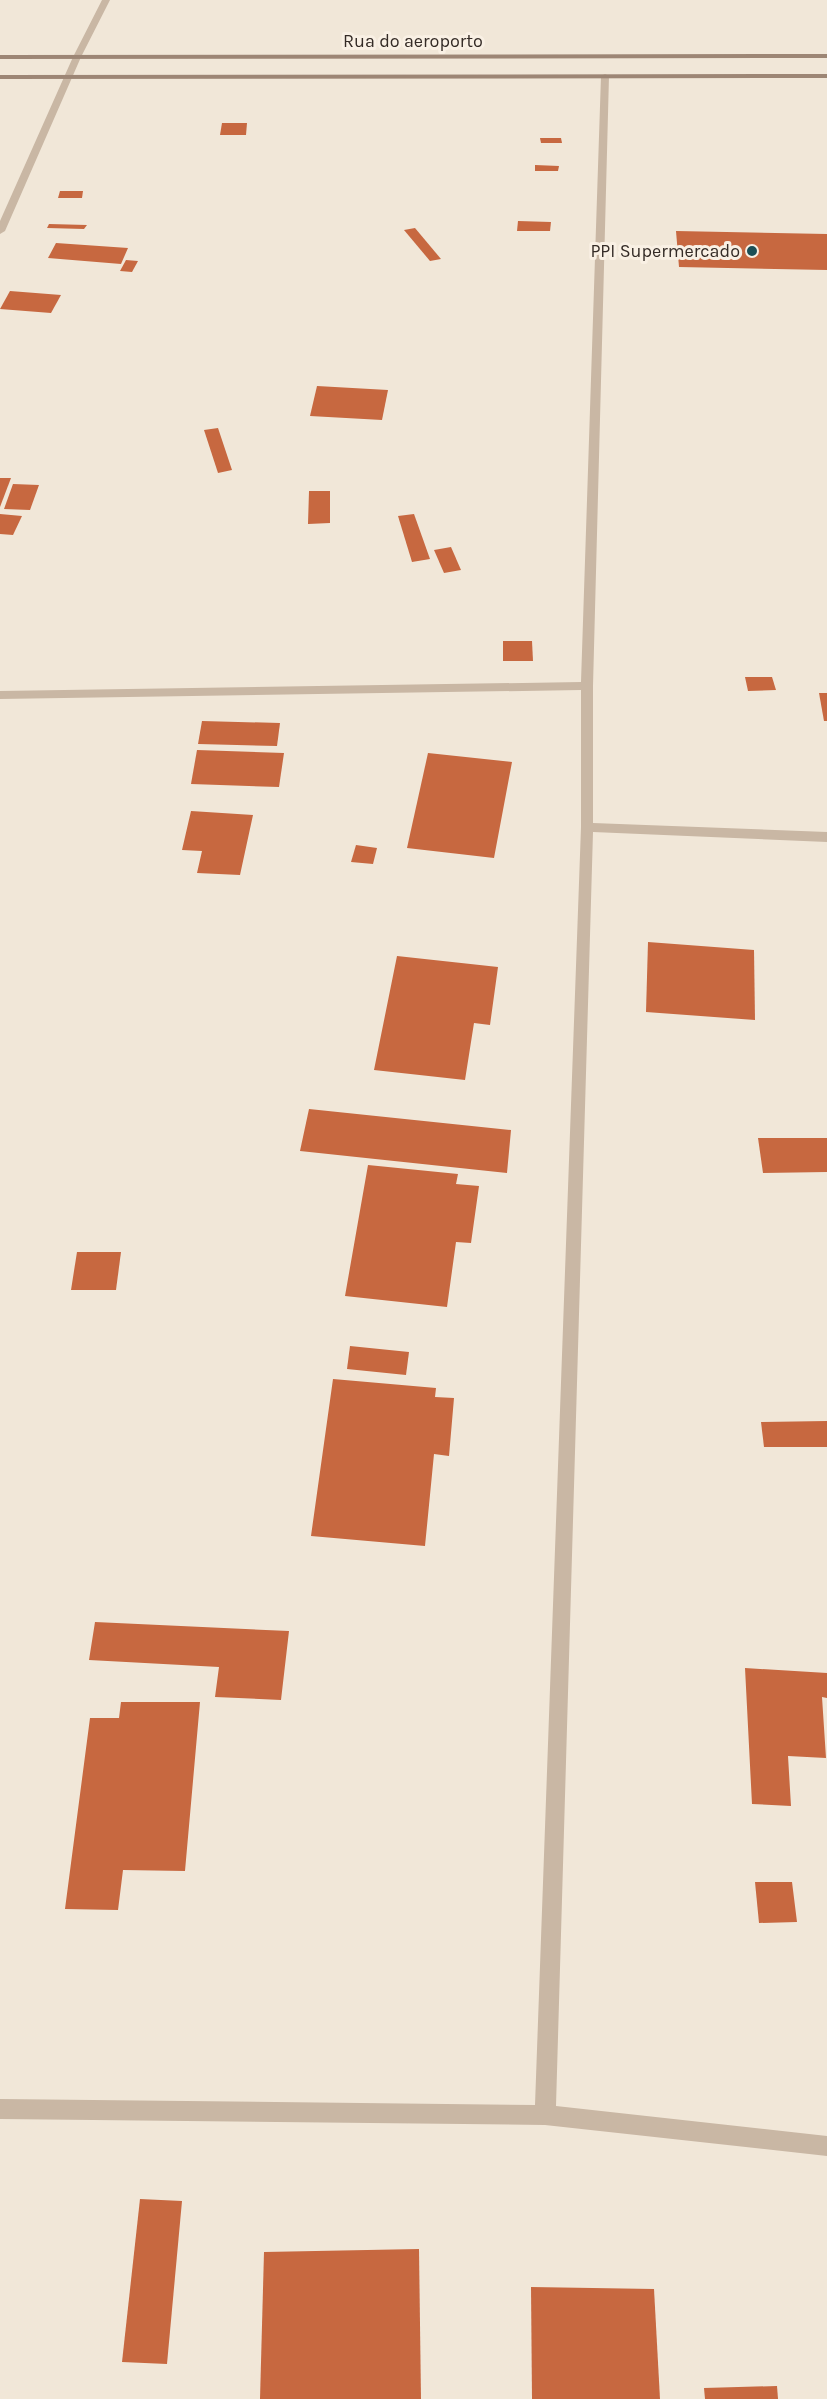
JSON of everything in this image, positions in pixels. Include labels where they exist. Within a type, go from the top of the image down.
[{"type":"main road","name":"Rua do aeroporto","points":[[0,57],[827,56]]},
{"type":"main road","name":"Rua do aeroporto","points":[[0,76],[827,75]]},
{"type":"street","points":[[0,231],[77,57],[106,0]]},
{"type":"street","points":[[544,2115],[587,827],[587,686],[605,76]]},
{"type":"street","points":[[0,694],[587,686]]},
{"type":"street","points":[[587,827],[827,837]]},
{"type":"street","points":[[0,2109],[544,2115],[827,2146]]},
{"type":"building","points":[[222,123],[247,123],[246,135],[220,135]]},
{"type":"building","points":[[540,138],[561,138],[562,143],[541,143]]},
{"type":"building","points":[[535,165],[559,166],[558,171],[535,171]]},
{"type":"building","points":[[60,191],[83,191],[82,198],[58,198]]},
{"type":"building","points":[[518,221],[551,222],[550,231],[517,231]]},
{"type":"building","points":[[49,224],[87,225],[84,229],[47,228]]},
{"type":"building","points":[[415,228],[441,259],[430,261],[404,230]]},
{"type":"building","name":"PPI Supermercado","points":[[676,231],[827,234],[827,270],[679,267]]},
{"type":"building","points":[[56,243],[128,248],[121,264],[48,258]]},
{"type":"building","points":[[126,260],[138,261],[132,272],[120,271]]},
{"type":"building","points":[[10,291],[61,295],[51,313],[0,309]]},
{"type":"building","points":[[317,386],[388,390],[382,420],[310,416]]},
{"type":"building","points":[[218,428],[232,470],[218,473],[204,430]]},
{"type":"building","points":[[0,478],[11,478],[0,507]]},
{"type":"building","points":[[13,484],[39,485],[30,510],[4,509]]},
{"type":"building","points":[[309,491],[330,491],[330,523],[308,524]]},
{"type":"building","points":[[0,514],[22,516],[13,535],[0,534]]},
{"type":"building","points":[[414,514],[430,559],[412,562],[398,516]]},
{"type":"building","points":[[451,547],[461,570],[444,573],[434,550]]},
{"type":"building","points":[[503,641],[532,641],[533,661],[503,661]]},
{"type":"building","points":[[745,677],[772,677],[776,690],[748,691]]},
{"type":"building","points":[[819,693],[827,693],[827,721],[824,721]]},
{"type":"building","points":[[202,721],[280,723],[277,746],[198,744]]},
{"type":"building","points":[[197,750],[284,753],[279,787],[191,784]]},
{"type":"building","points":[[428,753],[512,762],[494,858],[407,848]]},
{"type":"building","points":[[191,811],[253,815],[240,875],[197,873],[202,851],[182,850]]},
{"type":"building","points":[[356,845],[377,848],[373,864],[351,862]]},
{"type":"building","points":[[648,942],[754,950],[755,1020],[646,1012]]},
{"type":"building","points":[[397,956],[498,967],[490,1025],[474,1023],[465,1080],[374,1070]]},
{"type":"building","points":[[309,1109],[511,1130],[507,1173],[300,1151]]},
{"type":"building","points":[[758,1138],[827,1138],[827,1172],[763,1173]]},
{"type":"building","points":[[368,1165],[458,1174],[456,1184],[479,1186],[471,1243],[456,1242],[447,1307],[345,1296]]},
{"type":"building","points":[[77,1252],[121,1252],[116,1290],[71,1290]]},
{"type":"building","points":[[350,1346],[409,1352],[406,1375],[347,1369]]},
{"type":"building","points":[[333,1379],[436,1388],[435,1397],[454,1398],[449,1456],[434,1454],[425,1546],[311,1536]]},
{"type":"building","points":[[827,1421],[827,1447],[764,1447],[761,1422]]},
{"type":"building","points":[[95,1622],[289,1631],[281,1700],[215,1697],[219,1667],[89,1660]]},
{"type":"building","points":[[745,1668],[827,1673],[827,1698],[822,1697],[826,1758],[788,1756],[791,1806],[752,1804]]},
{"type":"building","points":[[121,1702],[200,1702],[185,1871],[123,1870],[118,1910],[65,1909],[90,1718],[119,1718]]},
{"type":"building","points":[[755,1882],[792,1882],[797,1922],[759,1923]]},
{"type":"building","points":[[140,2199],[182,2201],[167,2364],[122,2362]]},
{"type":"building","points":[[419,2249],[421,2399],[260,2399],[264,2252]]},
{"type":"building","points":[[531,2287],[654,2289],[660,2399],[532,2399]]},
{"type":"building","points":[[777,2386],[778,2399],[705,2399],[704,2388]]},
{"type":"place","name":"PPI Supermercado","points":[[752,251]]}]
